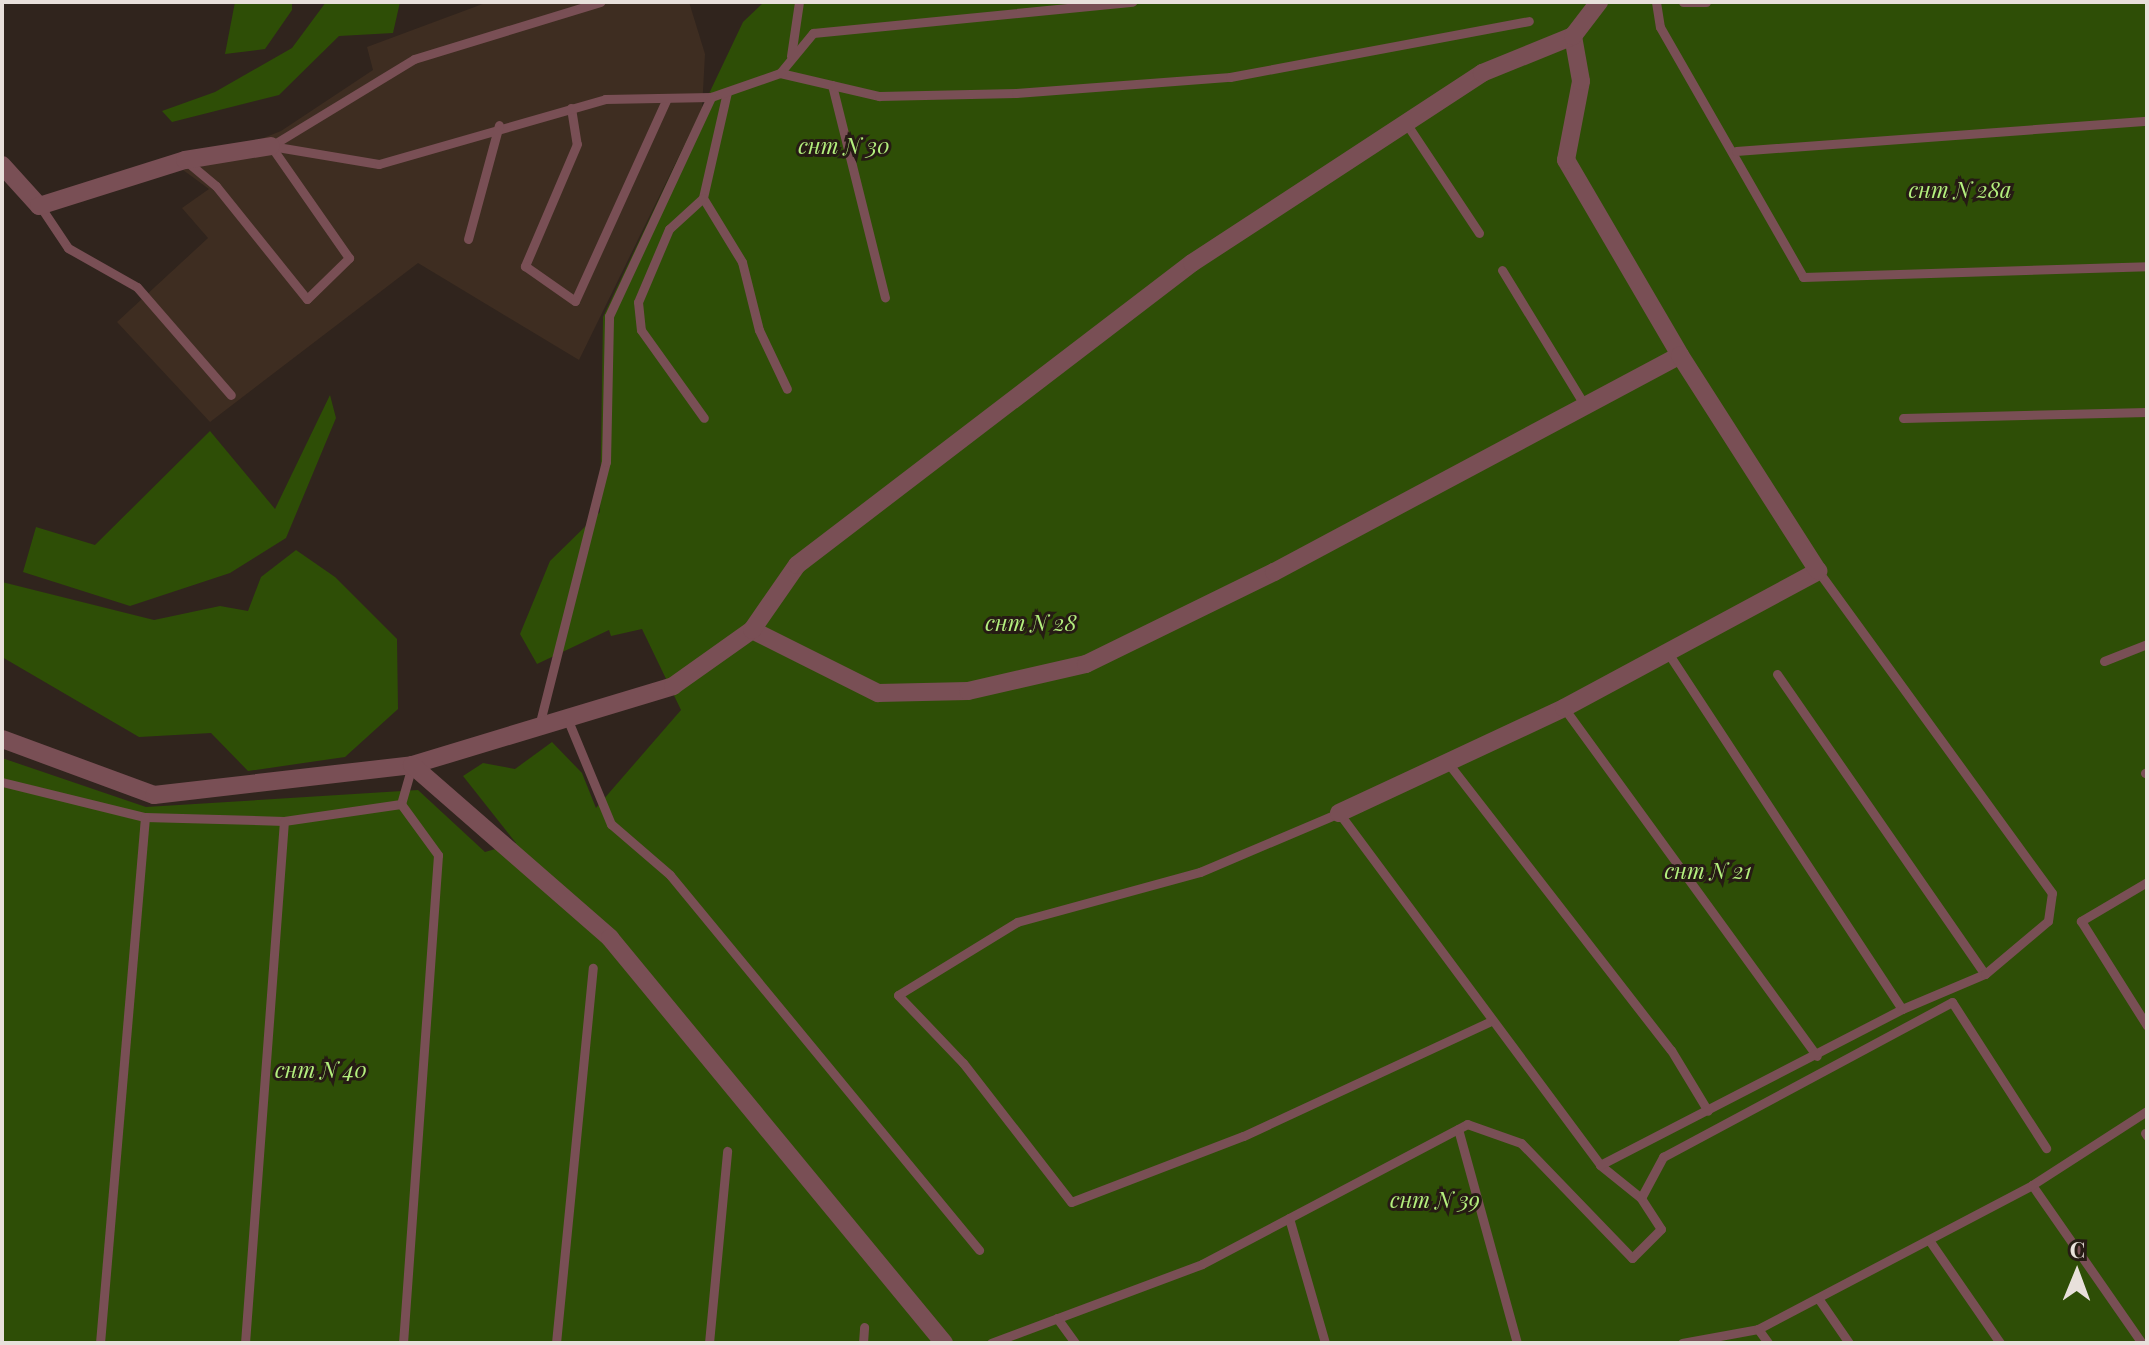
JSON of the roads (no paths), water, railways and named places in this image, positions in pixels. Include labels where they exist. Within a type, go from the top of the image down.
[{"type":"street","points":[[2,739],[154,795],[412,765],[673,686],[752,630],[797,565],[1192,263],[1482,73],[1573,36],[1599,2]]},
{"type":"street","points":[[1339,813],[1564,708],[1818,571],[1680,355],[1566,160],[1581,81],[1573,36]]},
{"type":"street","points":[[2,165],[39,206],[185,160],[271,146]]},
{"type":"street","points":[[752,630],[878,693],[968,691],[1086,664],[1680,355]]},
{"type":"street","points":[[412,765],[610,938],[944,1343]]},
{"type":"lane","points":[[271,146],[414,59],[601,2]]},
{"type":"lane","points":[[791,60],[799,2]]},
{"type":"lane","points":[[271,146],[379,164],[499,125],[571,108],[667,98],[711,97],[780,73],[813,33],[1132,2]]},
{"type":"lane","points":[[1656,2],[1660,27],[1736,151],[1803,277],[2147,266]]},
{"type":"lane","points":[[1683,2],[1706,2]]},
{"type":"lane","points":[[780,73],[879,96],[1001,94],[1230,77],[1529,21]]},
{"type":"lane","points":[[832,85],[885,298]]},
{"type":"lane","points":[[704,418],[641,330],[638,302],[669,229],[703,198],[727,92]]},
{"type":"lane","points":[[539,726],[606,462],[609,316],[711,97]]},
{"type":"lane","points":[[571,108],[577,144],[525,266],[575,301],[667,98]]},
{"type":"lane","points":[[1736,151],[2147,121]]},
{"type":"lane","points":[[1406,123],[1479,233]]},
{"type":"lane","points":[[468,239],[499,125]]},
{"type":"lane","points":[[185,160],[216,186],[307,299],[349,258],[271,146]]},
{"type":"lane","points":[[703,198],[742,262],[759,330],[787,389]]},
{"type":"lane","points":[[39,206],[68,248],[137,287],[231,395]]},
{"type":"lane","points":[[1502,270],[1585,406]]},
{"type":"lane","points":[[1903,418],[2147,412]]},
{"type":"lane","points":[[1600,1165],[1817,1056],[1902,1009],[1985,974],[2048,921],[2052,893],[1818,571]]},
{"type":"lane","points":[[2104,661],[2147,644]]},
{"type":"lane","points":[[1668,653],[1902,1009]]},
{"type":"lane","points":[[1777,674],[1985,974]]},
{"type":"lane","points":[[1564,708],[1817,1056]]},
{"type":"lane","points":[[567,718],[611,824],[670,875],[979,1250]]},
{"type":"lane","points":[[1448,763],[1671,1050],[1708,1111]]},
{"type":"lane","points":[[401,804],[412,765]]},
{"type":"lane","points":[[2,782],[145,817],[284,821],[401,804]]},
{"type":"lane","points":[[401,804],[438,855],[403,1343]]},
{"type":"lane","points":[[991,1343],[1202,1264],[1467,1124],[1521,1143],[1632,1258],[1661,1229],[1641,1198],[1600,1165],[1489,1022],[1339,813],[1200,872],[1017,922],[898,995],[963,1063],[1071,1202],[1243,1136],[1489,1022]]},
{"type":"lane","points":[[100,1343],[145,817]]},
{"type":"lane","points":[[245,1343],[284,821]]},
{"type":"lane","points":[[2147,882],[2081,921],[2147,1026]]},
{"type":"lane","points":[[556,1343],[593,968]]},
{"type":"lane","points":[[1641,1198],[1663,1157],[1952,1002],[2046,1148]]},
{"type":"lane","points":[[1682,1343],[1758,1329],[2032,1185],[2147,1111]]},
{"type":"lane","points":[[1458,1129],[1517,1343]]},
{"type":"lane","points":[[709,1343],[727,1151]]},
{"type":"lane","points":[[2032,1185],[2142,1343]]},
{"type":"lane","points":[[1289,1218],[1325,1343]]},
{"type":"lane","points":[[1929,1240],[2000,1343]]},
{"type":"lane","points":[[1818,1298],[1849,1343]]},
{"type":"lane","points":[[1057,1318],[1075,1343]]},
{"type":"lane","points":[[863,1343],[864,1327]]},
{"type":"lane","points":[[1758,1329],[1768,1343]]},
{"type":"park label","name":"снт N 30","points":[[844,146]]},
{"type":"park label","name":"снт N 28а","points":[[1960,190]]},
{"type":"park label","name":"снт N 28","points":[[1031,623]]},
{"type":"park label","name":"снт N 21","points":[[1708,871]]},
{"type":"park label","name":"снт N 40","points":[[321,1070]]},
{"type":"park label","name":"снт N 39","points":[[1435,1200]]}]
